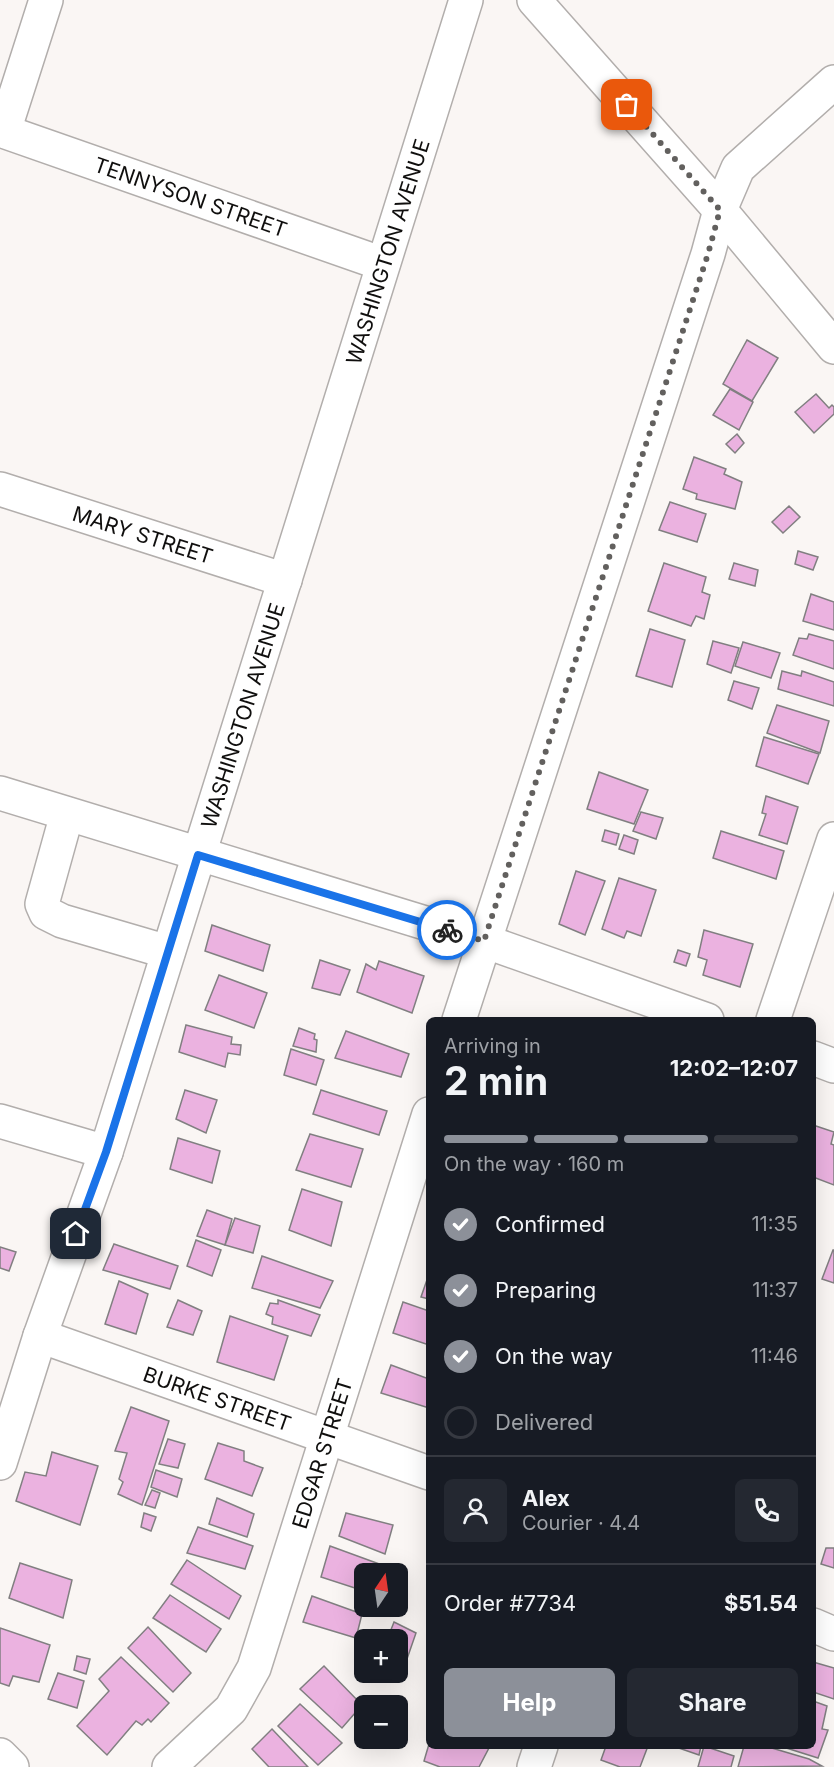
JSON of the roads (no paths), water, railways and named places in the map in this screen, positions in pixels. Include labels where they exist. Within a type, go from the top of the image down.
[{"type":"street","points":[[2,130],[46,0]]},
{"type":"street","name":"WASHINGTON AVENUE","points":[[0,1463],[40,1336],[106,1152],[466,0]]},
{"type":"street","points":[[534,0],[720,210],[834,347]]},
{"type":"street","points":[[460,1017],[705,266],[720,210],[738,168],[834,82]]},
{"type":"street","name":"TENNYSON STREET","points":[[2,130],[383,264]]},
{"type":"street","name":"MARY STREET","points":[[0,489],[285,580]]},
{"type":"street","points":[[0,793],[484,941],[699,1017]]},
{"type":"street","points":[[67,814],[42,904],[46,913],[62,921],[168,952]]},
{"type":"street","points":[[774,1017],[834,839]]},
{"type":"street","points":[[816,1059],[834,1066]]},
{"type":"street","points":[[0,1121],[106,1152]]},
{"type":"street","name":"EDGAR STREET","points":[[169,1767],[231,1710],[254,1668],[426,1123]]},
{"type":"street","name":"BURKE STREET","points":[[40,1336],[326,1439],[426,1472]]},
{"type":"street","points":[[816,1626],[834,1634]]},
{"type":"street","points":[[534,1767],[540,1749]]},
{"type":"street","points":[[0,1755],[12,1767]]}]
